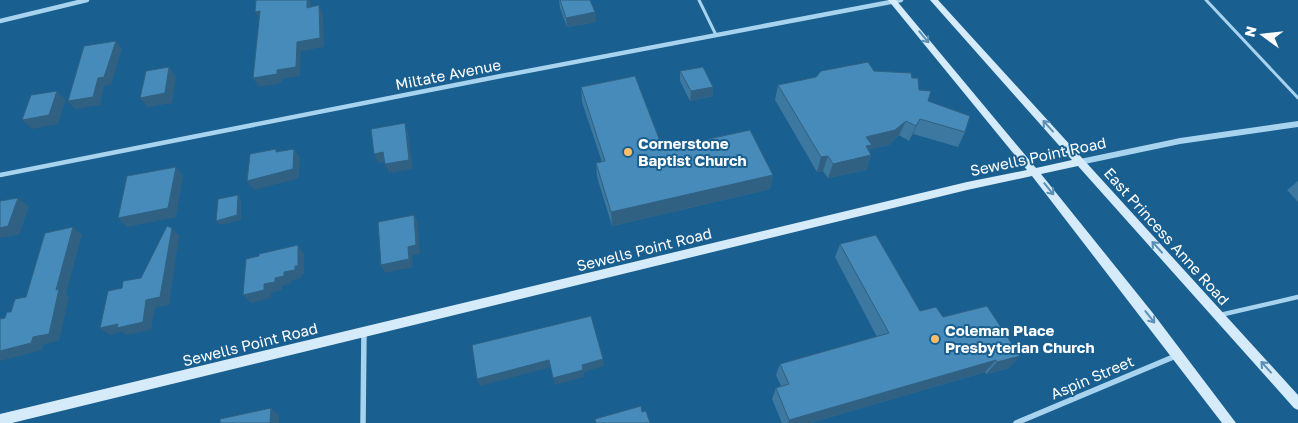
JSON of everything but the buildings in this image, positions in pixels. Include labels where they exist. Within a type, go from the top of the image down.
[{"type":"main road","points":[[895,0],[1035,172],[1230,423]]},
{"type":"main road","name":"East Princess Anne Road","points":[[934,0],[1298,404]]},
{"type":"main road","name":"Sewells Point Road","points":[[0,420],[967,186],[1080,162]]},
{"type":"street","points":[[0,21],[87,0]]},
{"type":"street","name":"Miltate Avenue","points":[[0,175],[895,0]]},
{"type":"street","name":"Sewells Point Road","points":[[1080,162],[1197,138],[1298,124]]},
{"type":"street","points":[[363,423],[364,332]]},
{"type":"street","name":"Aspin Street","points":[[1016,423],[1178,355]]},
{"type":"lane","points":[[699,0],[716,35]]},
{"type":"lane","points":[[1206,0],[1298,98]]},
{"type":"lane","points":[[1219,316],[1298,297]]},
{"type":"place","name":"Cornerstone Baptist Church","points":[[628,152]]},
{"type":"place","name":"Coleman Place Presbyterian Church","points":[[935,339]]}]
